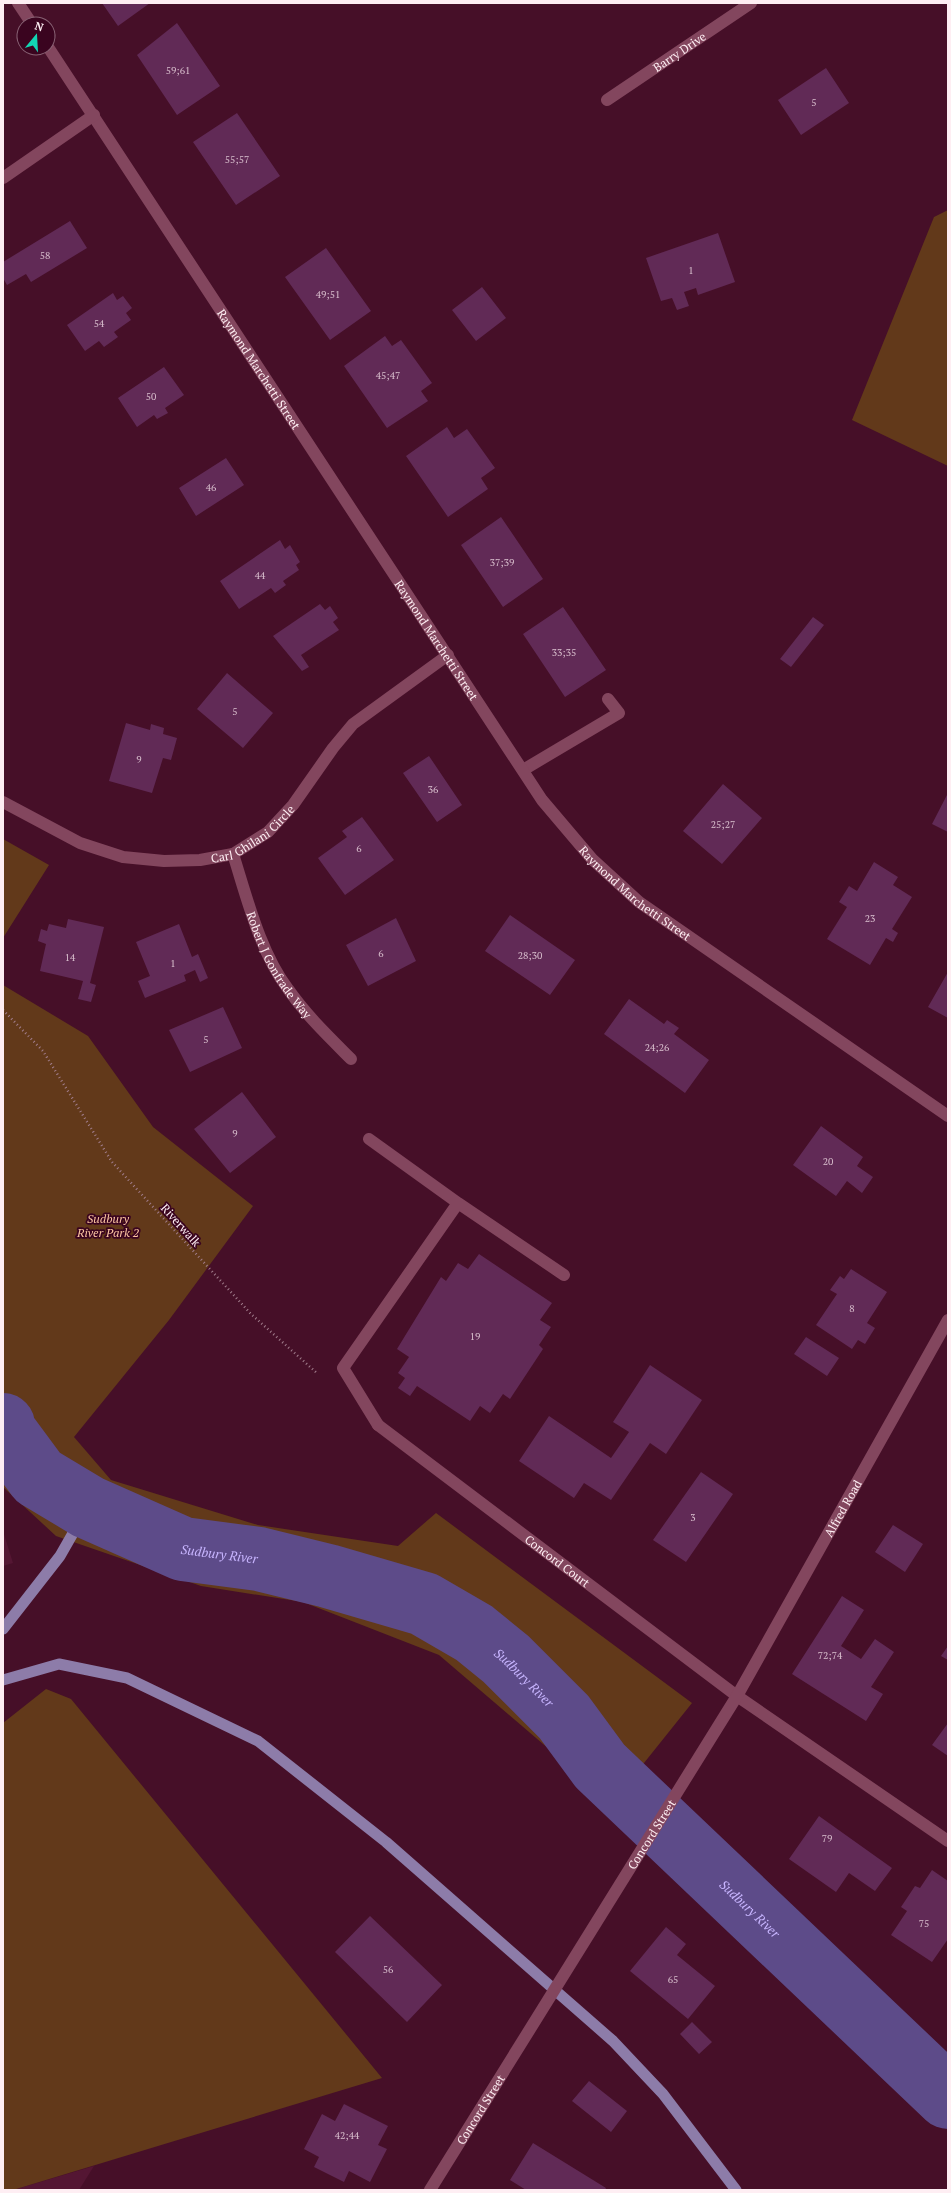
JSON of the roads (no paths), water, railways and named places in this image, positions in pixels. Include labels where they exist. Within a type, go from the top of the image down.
[{"type":"street","points":[[18,3],[27,16]]},
{"type":"street","name":"Barry Drive","points":[[607,100],[751,3]]},
{"type":"street","name":"Raymond Marchetti Street","points":[[54,56],[94,114],[542,800],[592,858],[640,902],[948,1116]]},
{"type":"street","points":[[3,178],[94,114]]},
{"type":"street","name":"Carl Ghilani Circle","points":[[3,802],[80,843],[123,857],[164,861],[200,860],[233,854],[268,832],[293,805],[333,748],[354,724],[448,655]]},
{"type":"street","points":[[523,770],[619,713],[608,699]]},
{"type":"street","name":"Robert J Gonfrade Way","points":[[233,854],[264,946],[287,988],[318,1026],[351,1059]]},
{"type":"street","points":[[370,1139],[458,1203],[564,1275]]},
{"type":"street","name":"Concord Court","points":[[458,1203],[343,1368],[378,1425],[737,1696]]},
{"type":"street","name":"Alfred Road","points":[[737,1696],[948,1320]]},
{"type":"street","points":[[737,1696],[948,1841]]},
{"type":"street","name":"Concord Street","points":[[430,2190],[576,1958],[737,1696]]},
{"type":"waterway","name":"Sudbury River","points":[[3,1425],[4,1431],[38,1477],[88,1507],[183,1549],[259,1559],[328,1576],[424,1604],[474,1633],[506,1659],[564,1717],[600,1766],[948,2097]]},
{"type":"waterway","points":[[3,1629],[60,1556],[88,1507]]},
{"type":"waterway","points":[[3,1680],[59,1664],[127,1678],[258,1741],[386,1842],[613,2041],[663,2094],[736,2190]]},
{"type":"park label","name":"Sudbury River Park 2","points":[[108,1225]]}]
